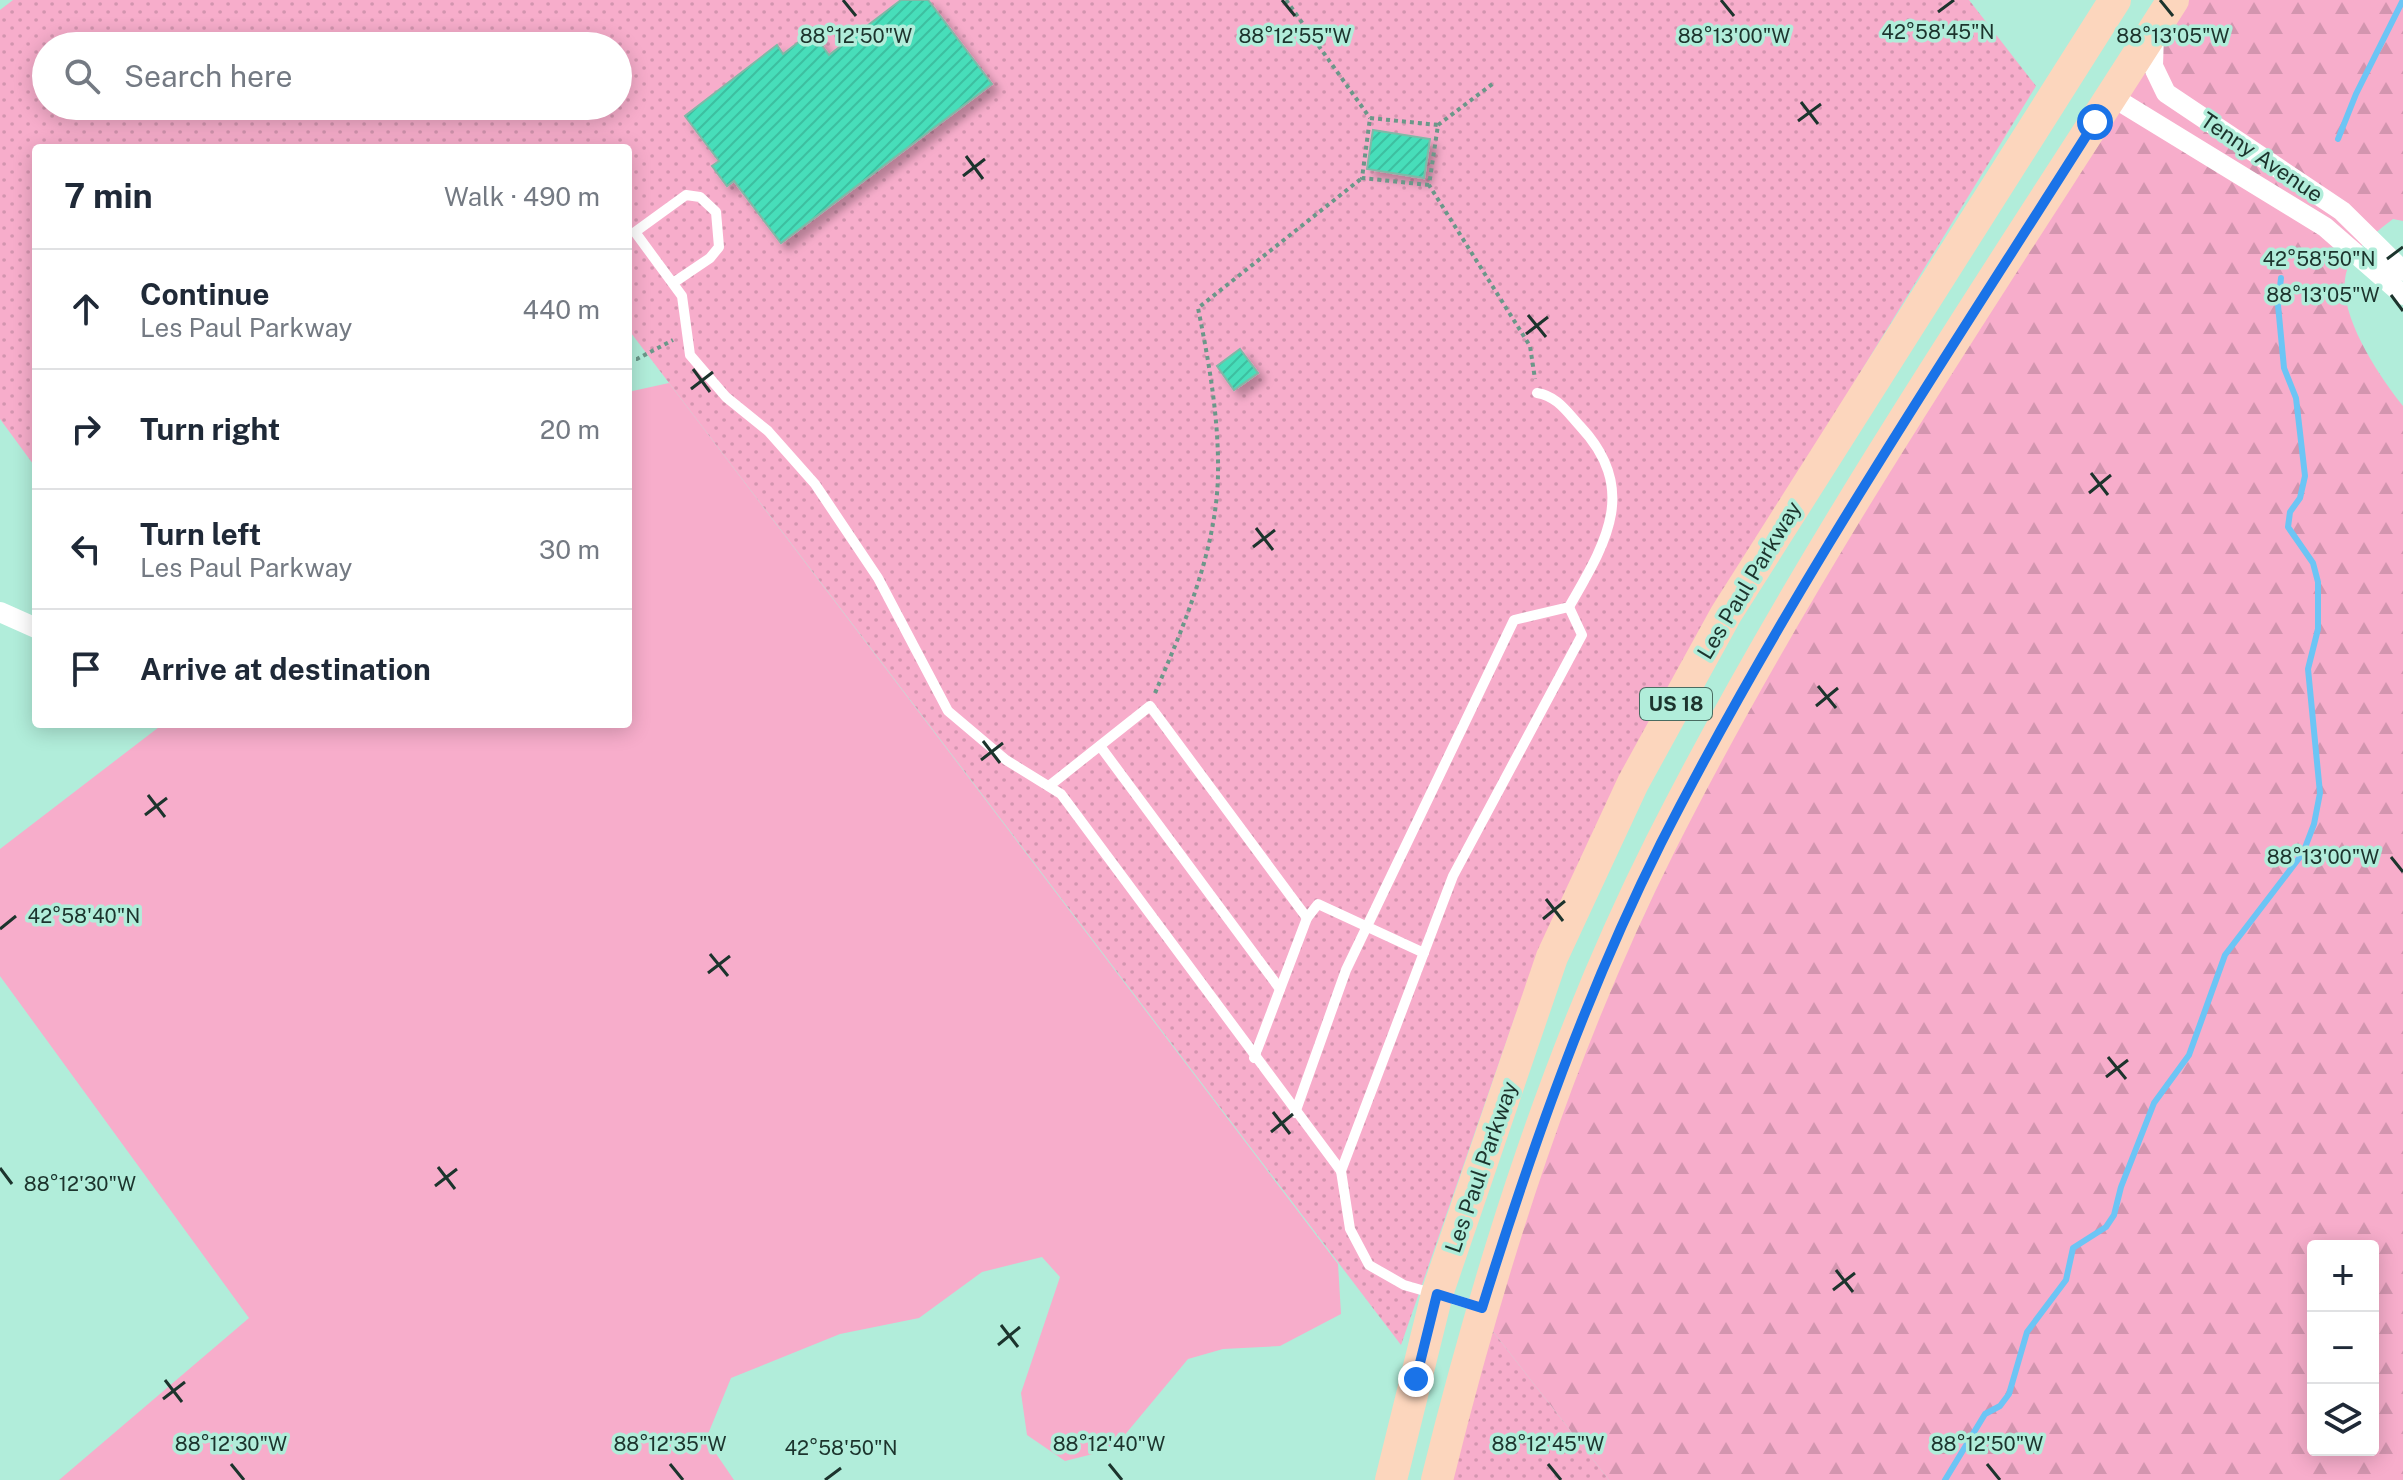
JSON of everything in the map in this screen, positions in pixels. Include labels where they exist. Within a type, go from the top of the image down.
[{"type":"main road","name":"Les Paul Parkway","points":[[1391,1480],[1437,1294],[1552,957],[1633,783],[1726,614],[2115,0]]},
{"type":"main road","points":[[2111,96],[2100,82],[2098,67],[2137,0]]},
{"type":"main road","name":"Les Paul Parkway","points":[[1437,1480],[1482,1308],[1570,1050],[1660,846],[1759,659],[2173,0]]},
{"type":"street","name":"Tenny Avenue","points":[[2154,29],[2153,66],[2166,93],[2342,211],[2403,271]]},
{"type":"street","name":"Tenny Avenue","points":[[2111,96],[2325,227],[2403,295]]},
{"type":"street","points":[[0,612],[32,626]]},
{"type":"lane","points":[[673,283],[710,258],[719,247],[720,226],[716,212],[700,197],[686,195],[635,232],[682,296],[690,355],[726,397],[768,431],[815,484],[878,578],[948,711],[1006,760],[1061,794],[1254,1058],[1341,1171],[1350,1229],[1369,1265],[1404,1285],[1482,1308]]},
{"type":"lane","points":[[1295,1113],[1346,970],[1514,620],[1569,607],[1608,538],[1614,491],[1595,442],[1552,395],[1537,393]]},
{"type":"lane","points":[[1341,1171],[1453,876],[1582,635],[1569,607]]},
{"type":"lane","points":[[1049,786],[1150,706],[1307,918]]},
{"type":"lane","points":[[1100,746],[1280,989]]},
{"type":"lane","points":[[1254,1058],[1307,918],[1318,904],[1424,953]]},
{"type":"path","points":[[1150,706],[1180,635],[1209,536],[1218,475],[1210,367],[1198,308],[1362,178],[1370,118],[1286,0]]},
{"type":"path","points":[[1370,118],[1438,125],[1495,82]]},
{"type":"path","points":[[1438,125],[1429,185],[1530,346],[1537,393]]},
{"type":"path","points":[[1362,178],[1429,185]]},
{"type":"path","points":[[632,358],[646,355],[687,332]]},
{"type":"green space","points":[[13,0],[1969,0],[2036,86],[1687,655],[1516,1014],[1401,1345],[632,334],[632,144],[32,144],[32,463],[0,419],[0,10]]},
{"type":"green space","points":[[2178,0],[2403,0],[2403,221],[2393,219],[2360,248],[2350,262],[2345,286],[2347,304],[2361,342],[2403,406],[2403,1480],[1609,1480],[1484,1320],[1561,1093],[1741,706]]},
{"type":"green space","points":[[669,383],[1338,1264],[1341,1314],[1280,1346],[1223,1349],[1188,1359],[1113,1449],[1065,1461],[1027,1435],[1021,1393],[1060,1277],[1042,1257],[982,1272],[919,1318],[840,1334],[731,1378],[706,1439],[734,1480],[59,1480],[249,1318],[0,976],[0,849],[158,728],[632,728],[632,391]]},
{"type":"green space","points":[[1484,1320],[1609,1480],[1443,1480]]},
{"type":"building","points":[[901,0],[928,0],[992,84],[781,243],[734,181],[727,186],[712,166],[719,161],[685,116],[777,45],[783,54],[812,32],[829,55]]},
{"type":"building","points":[[1373,130],[1430,139],[1424,178],[1367,169]]},
{"type":"building","points":[[1240,349],[1258,373],[1234,390],[1217,366]]},
{"type":"waterway","points":[[2338,139],[2356,94],[2403,0]]},
{"type":"waterway","points":[[1945,1480],[1985,1414],[2000,1406],[2009,1394],[2027,1332],[2066,1280],[2073,1248],[2106,1227],[2114,1215],[2121,1187],[2154,1103],[2189,1055],[2225,955],[2303,853],[2314,824],[2320,793],[2308,669],[2318,629],[2318,582],[2313,563],[2288,527],[2290,512],[2300,498],[2305,476],[2296,398],[2284,368],[2278,305],[2281,278]]},
{"type":"route","points":[[1416,1379],[1437,1294],[1482,1308],[1507,1226],[1570,1050],[1660,846],[1759,659],[2095,122]]}]
